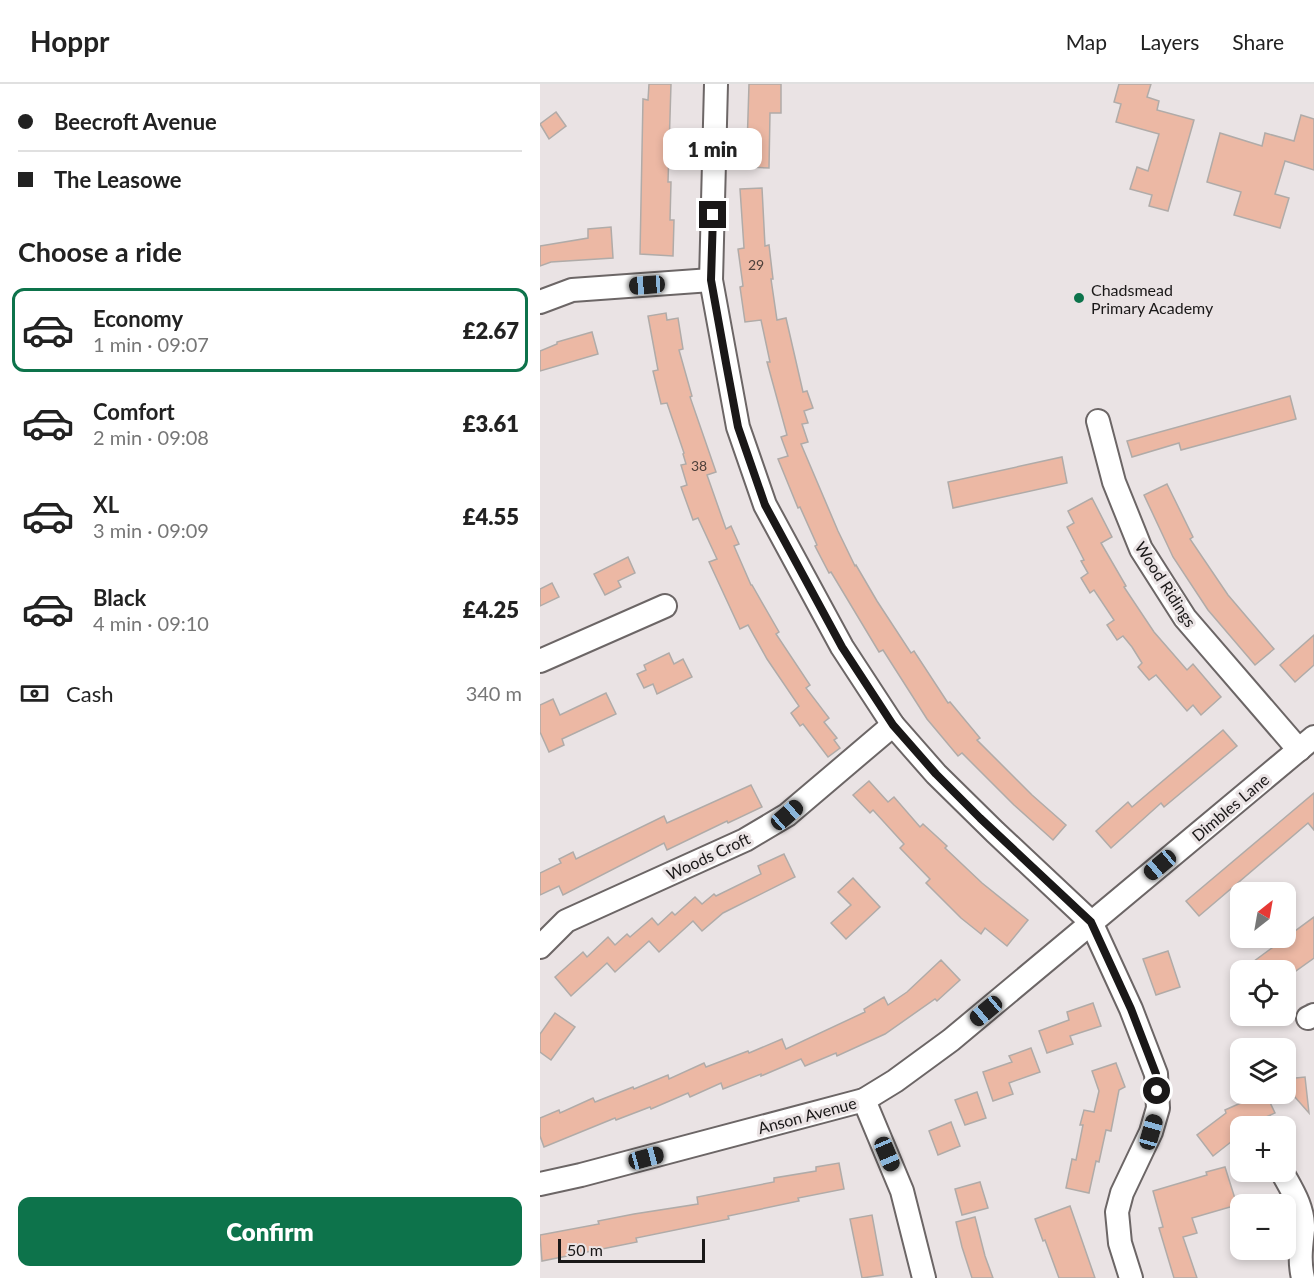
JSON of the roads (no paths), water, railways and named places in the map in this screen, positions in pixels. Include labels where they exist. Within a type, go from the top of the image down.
[{"type":"street","points":[[716,84],[711,280],[738,427],[765,505],[842,647],[893,725],[936,774],[986,824],[1091,922],[1131,1009],[1156,1074],[1158,1108],[1139,1159],[1122,1193],[1117,1212],[1120,1243],[1131,1278]]},
{"type":"street","points":[[540,302],[572,290],[711,280]]},
{"type":"street","name":"Wood Ridings","points":[[1098,421],[1114,482],[1141,549],[1185,618],[1307,744]]},
{"type":"street","points":[[540,661],[571,643],[665,606]]},
{"type":"street","name":"Woods Croft","points":[[540,947],[566,921],[745,840],[787,815],[893,725]]},
{"type":"street","name":"Dimbles Lane","points":[[1091,922],[1307,744]]},
{"type":"street","name":"Anson Avenue","points":[[540,1184],[864,1100],[895,1081],[951,1040],[1091,922]]},
{"type":"street","points":[[864,1100],[902,1191],[924,1278]]},
{"type":"street","points":[[1287,1182],[1301,1210],[1303,1228],[1300,1249],[1303,1278]]},
{"type":"place","name":"Chadsmead Primary Academy","points":[[1079,298]]}]
